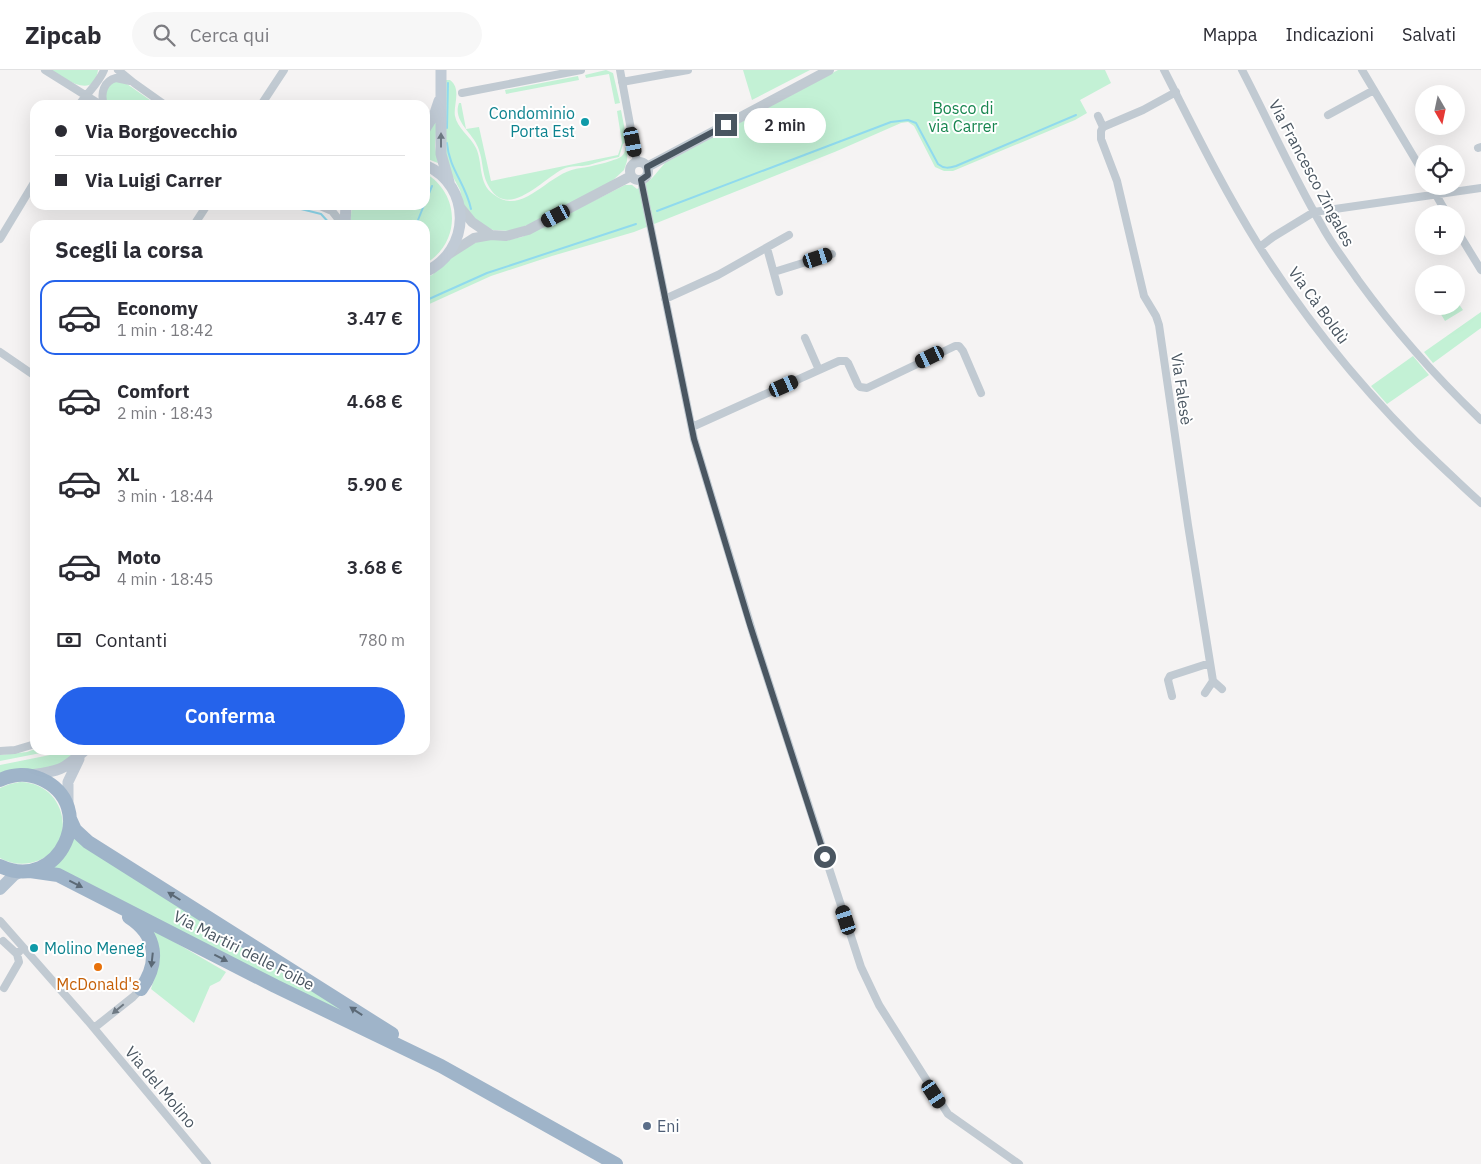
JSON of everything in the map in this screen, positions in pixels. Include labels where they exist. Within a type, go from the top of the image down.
[{"type":"highway","points":[[0,780],[17,775],[29,776]]},
{"type":"highway","name":"Via Martiri delle Foibe","points":[[29,776],[42,779],[53,786],[62,796],[75,830],[88,842],[348,1005],[441,1066]]},
{"type":"highway","points":[[26,871],[46,865],[60,853],[68,838],[69,813]]},
{"type":"highway","name":"Via Martiri delle Foibe","points":[[0,866],[11,870],[58,875],[275,986],[441,1066],[616,1164]]},
{"type":"highway","points":[[104,898],[112,906],[137,922],[149,936],[153,951],[153,962],[150,973],[140,989]]},
{"type":"main road","points":[[441,70],[441,154],[449,184]]},
{"type":"main road","points":[[430,121],[441,95]]},
{"type":"main road","points":[[430,168],[449,184],[456,196],[460,220],[455,243],[447,255],[430,269]]},
{"type":"main road","points":[[29,776],[67,766],[79,755]]},
{"type":"main road","points":[[69,813],[68,782],[82,755]]},
{"type":"main road","points":[[0,889],[14,875],[26,871]]},
{"type":"street","points":[[45,70],[94,100]]},
{"type":"street","points":[[82,100],[98,81],[103,70]]},
{"type":"street","points":[[118,70],[158,100]]},
{"type":"street","points":[[264,100],[284,70]]},
{"type":"street","points":[[462,92],[541,74],[581,70]]},
{"type":"street","points":[[620,70],[637,162]]},
{"type":"street","points":[[622,82],[688,70]]},
{"type":"street","points":[[647,167],[829,70]]},
{"type":"street","points":[[1103,127],[1143,110],[1176,92],[1164,70]]},
{"type":"street","name":"Via Francesco Zingales","points":[[1242,70],[1314,212],[1333,244],[1392,324],[1431,370],[1481,420]]},
{"type":"street","points":[[1362,70],[1415,159]]},
{"type":"street","points":[[102,100],[102,90],[112,79],[122,78],[134,83]]},
{"type":"street","points":[[75,89],[88,89],[98,81]]},
{"type":"street","points":[[1328,115],[1374,90]]},
{"type":"street","name":"Via Cà Boldù","points":[[1176,92],[1227,190],[1260,247],[1316,328],[1359,380],[1415,441],[1481,503]]},
{"type":"street","name":"Via Falesè","points":[[1098,116],[1103,127],[1101,138],[1117,181],[1144,296],[1159,325],[1213,681]]},
{"type":"street","points":[[447,255],[474,238],[491,235],[506,236],[528,230],[636,178],[648,175],[647,167],[637,162]]},
{"type":"street","points":[[637,162],[631,167],[636,178],[665,299],[692,427],[724,541],[754,637],[866,980],[948,1114],[1019,1164]]},
{"type":"street","points":[[1465,190],[1481,188]]},
{"type":"street","points":[[0,240],[30,189]]},
{"type":"street","points":[[1260,247],[1314,212],[1429,195]]},
{"type":"street","points":[[459,206],[472,222],[491,235]]},
{"type":"street","points":[[330,210],[340,220]]},
{"type":"street","points":[[665,299],[718,275],[789,235]]},
{"type":"street","points":[[1465,244],[1481,270]]},
{"type":"street","points":[[768,248],[779,292]]},
{"type":"street","points":[[774,272],[832,254]]},
{"type":"street","points":[[805,338],[819,370]]},
{"type":"street","points":[[692,427],[839,361],[846,361],[858,385],[867,388],[955,346],[959,346],[963,351],[981,393]]},
{"type":"street","points":[[0,352],[30,373]]},
{"type":"street","points":[[1172,696],[1168,680],[1170,676],[1210,663]]},
{"type":"street","points":[[1205,693],[1213,681],[1222,689]]},
{"type":"street","points":[[0,751],[15,750],[30,746]]},
{"type":"street","name":"Via del Molino","points":[[0,921],[94,1028],[206,1164]]},
{"type":"street","points":[[3,941],[17,954],[19,962],[4,988]]},
{"type":"street","points":[[17,954],[24,947]]},
{"type":"street","points":[[94,1028],[133,997],[140,989]]},
{"type":"green space","points":[[50,70],[98,70],[91,84],[85,86],[70,82]]},
{"type":"green space","points":[[606,70],[613,73],[620,103],[615,104],[609,74],[586,78],[585,75]]},
{"type":"green space","points":[[743,70],[810,70],[752,100]]},
{"type":"green space","name":"Bosco di via Carrer","points":[[838,70],[1105,70],[1111,83],[1080,100],[1087,113],[1075,120],[953,171],[944,171],[935,167],[914,126],[908,122],[901,123],[837,151],[634,232],[491,276],[430,304],[430,276],[462,248],[482,240],[507,240],[522,237],[625,185],[632,185],[637,189],[650,180],[665,163]]},
{"type":"green space","points":[[578,76],[579,80],[506,94],[505,90]]},
{"type":"green space","points":[[115,80],[127,84],[150,100],[105,100],[106,89]]},
{"type":"green space","points":[[445,80],[450,80],[456,88],[456,120],[476,148],[485,184],[493,194],[504,200],[515,201],[526,197],[569,171],[619,158],[623,155],[628,145],[627,161],[624,170],[611,182],[531,224],[510,231],[493,230],[479,224],[464,207],[460,190],[445,162]]},
{"type":"green space","points":[[459,103],[461,103],[466,129],[479,127],[491,181],[618,155],[622,143],[617,111],[621,110],[627,141],[623,144],[619,157],[589,165],[563,169],[524,195],[514,199],[504,199],[495,194],[487,183],[476,144],[464,127],[458,116]]},
{"type":"green space","points":[[437,118],[435,146],[438,163],[430,160],[430,128]]},
{"type":"green space","points":[[430,177],[437,182],[445,193],[450,205],[452,218],[450,232],[445,244],[437,255],[430,260],[430,220],[350,220],[352,210],[430,210]]},
{"type":"green space","points":[[1481,312],[1481,328],[1433,363],[1424,352]]},
{"type":"green space","points":[[1441,315],[1455,315],[1445,321]]},
{"type":"green space","points":[[1413,356],[1429,375],[1387,404],[1371,386]]},
{"type":"green space","points":[[30,751],[31,755],[0,761],[0,755]]},
{"type":"green space","points":[[50,755],[72,755],[66,763],[58,768],[0,775],[0,765]]},
{"type":"green space","points":[[20,782],[37,785],[50,794],[58,806],[62,819],[62,834],[56,847],[46,857],[22,864],[0,858],[0,788]]},
{"type":"green space","points":[[74,838],[348,1010],[347,1015],[54,869],[53,867],[69,850]]},
{"type":"green space","points":[[147,926],[226,972],[220,981],[210,986],[194,1023],[151,989],[156,973]]},
{"type":"waterway","points":[[447,128],[448,83]]},
{"type":"waterway","points":[[657,211],[891,122],[908,120],[916,123],[938,164],[949,168],[1076,115]]},
{"type":"waterway","points":[[447,143],[451,161],[469,200],[471,209]]},
{"type":"waterway","points":[[430,191],[432,186]]},
{"type":"waterway","points":[[305,210],[321,214],[326,220]]},
{"type":"waterway","points":[[418,220],[422,210]]},
{"type":"waterway","points":[[430,299],[487,273],[636,224]]},
{"type":"place","name":"Condominio Porta Est","points":[[585,122]]},
{"type":"place","name":"Molino Meneg","points":[[34,948]]},
{"type":"place","name":"McDonald's","points":[[98,967]]},
{"type":"place","name":"Eni","points":[[647,1126]]},
{"type":"route","points":[[726,125],[647,167],[648,175],[641,180],[694,439],[750,625],[825,857]]}]
